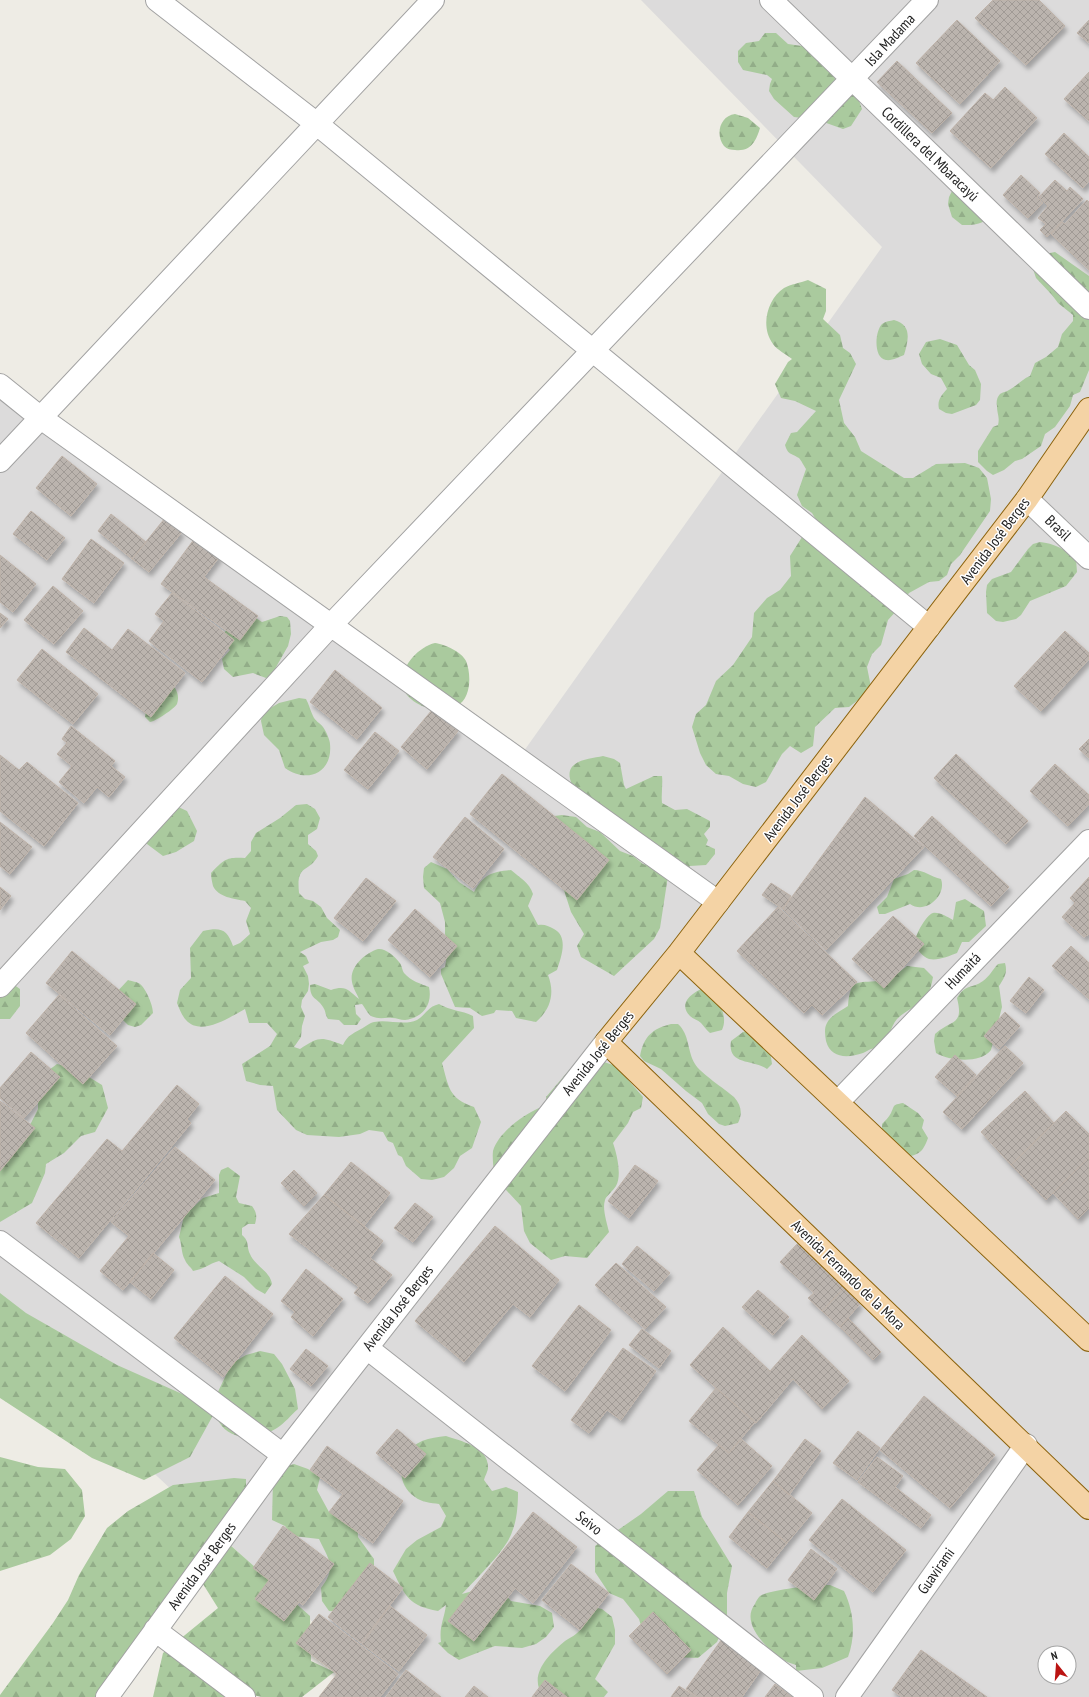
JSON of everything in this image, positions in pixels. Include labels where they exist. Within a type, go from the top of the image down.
[{"type":"main road","name":"Avenida José Berges","points":[[606,1042],[680,953],[1027,499],[1089,409]]},
{"type":"main road","points":[[680,953],[1089,1340]]},
{"type":"main road","name":"Avenida Fernando de la Mora","points":[[606,1042],[1026,1445],[1089,1508]]},
{"type":"street","points":[[157,0],[316,124],[929,627]]},
{"type":"street","points":[[0,461],[433,0]]},
{"type":"street","name":"Cordillera del Mbaracayú","points":[[770,0],[1089,308]]},
{"type":"street","name":"Isla Madama","points":[[0,986],[331,625],[927,0]]},
{"type":"street","points":[[0,385],[41,418],[718,902]]},
{"type":"street","name":"Brasil","points":[[1027,499],[1089,558]]},
{"type":"street","name":"Humaitá","points":[[838,1102],[1089,841]]},
{"type":"street","name":"Avenida José Berges","points":[[107,1697],[283,1455],[606,1042]]},
{"type":"street","points":[[0,1242],[283,1455]]},
{"type":"street","name":"Seivo","points":[[366,1348],[812,1697]]},
{"type":"street","name":"Guavirami","points":[[847,1697],[1026,1445]]},
{"type":"street","points":[[155,1630],[244,1697]]},
{"type":"shaded area","points":[[641,0],[1089,0],[1089,1697],[343,1697],[363,1669],[0,1329],[0,384],[514,765],[882,247]]},
{"type":"green space","points":[[765,33],[776,33],[788,44],[815,50],[836,80],[858,98],[862,109],[851,126],[843,129],[818,120],[794,117],[774,99],[769,91],[772,79],[767,75],[743,70],[738,62],[738,51],[746,43],[759,41]]},
{"type":"green space","points":[[735,114],[748,118],[760,128],[752,145],[741,150],[728,149],[724,146],[720,136],[720,126],[726,118]]},
{"type":"green space","points":[[966,184],[974,185],[985,190],[989,199],[987,219],[979,224],[962,225],[952,217],[948,204],[949,197],[952,191]]},
{"type":"green space","points":[[1055,252],[1089,276],[1089,370],[1080,392],[1073,395],[1070,406],[1055,427],[1045,434],[1041,446],[1022,459],[1015,461],[1004,470],[993,475],[978,462],[978,451],[993,427],[998,425],[998,397],[1000,394],[1008,391],[1030,376],[1035,363],[1046,357],[1058,347],[1062,334],[1073,321],[1073,315],[1058,303],[1036,278],[1030,260]]},
{"type":"green space","points":[[808,280],[826,289],[826,311],[823,319],[840,335],[843,348],[850,353],[856,364],[839,400],[844,423],[855,437],[861,451],[904,478],[913,478],[936,464],[965,463],[979,468],[987,478],[991,499],[990,511],[960,555],[951,564],[947,575],[939,581],[929,582],[909,593],[888,620],[881,645],[872,654],[867,667],[871,687],[862,697],[849,707],[835,708],[815,727],[813,746],[801,753],[790,746],[782,754],[766,782],[756,787],[743,784],[729,776],[716,774],[706,765],[700,753],[692,727],[696,714],[706,705],[716,681],[733,665],[752,637],[754,613],[767,598],[780,590],[791,576],[790,556],[804,534],[821,528],[812,513],[802,506],[797,495],[806,469],[799,458],[790,453],[785,445],[791,433],[797,432],[816,411],[795,401],[781,398],[775,384],[788,362],[792,359],[773,344],[769,337],[766,322],[770,306],[778,293],[784,288]]},
{"type":"green space","points":[[894,320],[900,322],[907,330],[907,344],[904,355],[886,360],[879,355],[877,350],[876,344],[878,332],[882,324]]},
{"type":"green space","points":[[940,339],[957,345],[969,365],[975,370],[981,384],[980,400],[976,405],[952,414],[946,413],[939,409],[939,401],[941,396],[947,389],[941,378],[931,374],[922,364],[919,354],[926,342]]},
{"type":"green space","points":[[1040,542],[1055,545],[1076,559],[1077,572],[1066,586],[1030,601],[1021,615],[1016,619],[1003,622],[996,621],[987,613],[987,585],[992,579],[1011,572],[1028,549],[1033,544]]},
{"type":"green space","points":[[250,614],[262,622],[280,616],[287,617],[290,621],[291,634],[288,646],[271,676],[266,678],[253,673],[233,677],[224,669],[222,659],[230,650],[222,640],[224,635],[232,624]]},
{"type":"green space","points":[[435,643],[448,647],[457,652],[464,658],[468,666],[468,691],[462,702],[455,707],[431,708],[420,705],[411,699],[405,692],[402,683],[406,666],[412,658],[419,651]]},
{"type":"green space","points":[[172,686],[175,688],[177,694],[177,704],[165,714],[150,722],[145,717],[146,708]]},
{"type":"green space","points":[[299,698],[306,699],[314,718],[324,729],[330,742],[330,754],[323,769],[310,775],[293,773],[285,768],[279,750],[264,735],[261,721],[262,714],[267,710],[279,703]]},
{"type":"green space","points":[[603,756],[614,759],[620,763],[626,789],[654,776],[662,776],[662,803],[675,810],[687,809],[710,821],[710,827],[704,834],[708,840],[706,845],[715,849],[715,854],[706,865],[690,866],[686,871],[568,785],[571,782],[571,769],[574,765],[585,760]]},
{"type":"green space","points":[[307,804],[315,809],[320,818],[317,829],[308,835],[308,844],[316,851],[318,856],[314,862],[301,873],[299,877],[299,893],[305,899],[313,901],[321,907],[327,918],[340,930],[338,937],[333,940],[321,942],[300,952],[306,956],[309,963],[303,966],[308,976],[309,984],[308,991],[302,1000],[301,1007],[305,1016],[301,1037],[294,1047],[300,1049],[321,1039],[330,1040],[343,1045],[346,1039],[370,1023],[379,1021],[412,1022],[420,1018],[435,1005],[439,1004],[473,1016],[474,1028],[442,1063],[451,1091],[459,1100],[474,1107],[481,1122],[472,1148],[460,1156],[454,1168],[444,1177],[432,1180],[421,1179],[406,1166],[402,1157],[398,1155],[393,1143],[388,1141],[383,1132],[369,1130],[360,1134],[339,1137],[307,1135],[296,1130],[277,1110],[273,1086],[260,1085],[246,1081],[242,1064],[270,1046],[277,1034],[267,1023],[249,1023],[245,1009],[216,1024],[199,1027],[192,1025],[186,1020],[177,1003],[180,990],[191,978],[190,948],[203,931],[214,929],[226,933],[233,946],[240,943],[250,934],[246,921],[251,908],[245,901],[227,897],[215,890],[211,873],[226,860],[245,858],[251,851],[251,842],[256,833],[280,818],[296,805]]},
{"type":"green space","points":[[174,805],[187,811],[197,831],[194,841],[176,852],[163,856],[143,841]]},
{"type":"green space","points":[[562,815],[576,817],[587,827],[600,832],[620,851],[633,856],[643,864],[657,868],[668,876],[660,928],[654,939],[614,976],[581,957],[577,946],[584,934],[571,912],[559,875],[547,817]]},
{"type":"green space","points":[[431,862],[447,869],[459,882],[474,892],[481,881],[489,875],[511,870],[529,886],[533,894],[528,906],[538,925],[545,925],[554,929],[559,933],[563,942],[562,953],[557,970],[548,975],[551,994],[548,1006],[536,1022],[516,1018],[512,1011],[496,1010],[494,1013],[482,1016],[470,1008],[455,1007],[441,974],[441,969],[445,967],[449,944],[445,934],[445,922],[440,903],[424,888],[424,868]]},
{"type":"green space","points":[[914,870],[921,871],[941,879],[941,891],[938,897],[934,902],[922,907],[916,907],[910,904],[885,914],[879,914],[877,907],[887,897],[894,879]]},
{"type":"green space","points":[[965,899],[984,911],[986,926],[969,942],[962,942],[957,953],[936,959],[929,959],[924,956],[917,949],[915,941],[924,921],[930,914],[933,913],[938,913],[953,920],[956,902]]},
{"type":"green space","points":[[378,949],[387,951],[395,957],[400,963],[404,973],[410,978],[429,987],[430,994],[428,1005],[425,1010],[411,1019],[380,1018],[371,1016],[362,1004],[355,1005],[356,1014],[361,1019],[357,1025],[344,1025],[339,1020],[328,1019],[325,1010],[311,993],[310,985],[315,984],[331,990],[344,988],[359,999],[352,982],[353,971],[355,966],[363,957]]},
{"type":"green space","points":[[1005,963],[1006,973],[999,986],[1002,1007],[991,1050],[980,1058],[965,1060],[949,1058],[936,1053],[934,1041],[935,1034],[958,1018],[959,1007],[957,998],[960,993],[966,988],[985,979],[998,964]]},
{"type":"green space","points":[[907,966],[924,968],[933,977],[931,987],[924,999],[897,1019],[885,1041],[879,1048],[871,1049],[852,1056],[841,1056],[832,1051],[828,1047],[826,1041],[826,1025],[834,1015],[848,1006],[849,997],[853,986],[860,982],[887,979],[894,976]]},
{"type":"green space","points":[[0,979],[13,984],[20,989],[20,1006],[10,1019],[0,1019]]},
{"type":"green space","points":[[128,980],[142,986],[149,997],[153,1010],[153,1013],[141,1025],[135,1027],[128,1025],[119,1016],[115,994]]},
{"type":"green space","points":[[707,987],[721,1007],[724,1018],[722,1030],[710,1033],[700,1022],[690,1016],[686,1011],[685,1006],[689,997]]},
{"type":"green space","points":[[671,1024],[678,1024],[682,1028],[687,1038],[692,1059],[698,1068],[734,1097],[740,1106],[741,1112],[738,1123],[725,1126],[719,1124],[708,1114],[702,1103],[661,1069],[644,1061],[640,1056],[644,1043],[650,1034],[659,1028]]},
{"type":"green space","points":[[749,1030],[770,1051],[772,1064],[767,1069],[742,1061],[733,1055],[731,1041],[743,1032]]},
{"type":"green space","points":[[598,1060],[616,1066],[643,1097],[641,1108],[633,1112],[628,1123],[613,1143],[619,1177],[616,1186],[605,1200],[604,1204],[609,1232],[587,1258],[565,1256],[551,1260],[530,1243],[524,1231],[521,1206],[494,1177],[493,1151],[496,1144],[506,1131],[526,1115],[539,1108],[548,1114],[546,1097],[576,1062]]},
{"type":"green space","points":[[57,1064],[74,1068],[102,1085],[108,1108],[95,1132],[81,1136],[64,1153],[46,1164],[45,1173],[32,1203],[0,1222],[0,1143],[24,1132],[31,1123],[38,1109],[38,1097],[45,1073]]},
{"type":"green space","points":[[903,1103],[918,1113],[924,1120],[922,1128],[928,1138],[920,1152],[905,1157],[882,1137],[882,1124],[889,1116],[894,1106]]},
{"type":"green space","points":[[228,1167],[240,1176],[236,1197],[239,1203],[252,1206],[256,1213],[255,1224],[248,1224],[242,1228],[242,1235],[247,1242],[252,1258],[271,1279],[272,1284],[265,1294],[256,1289],[244,1277],[219,1261],[193,1271],[186,1262],[183,1254],[179,1237],[184,1216],[203,1198],[219,1193],[219,1175],[221,1170]]},
{"type":"green space","points":[[0,1293],[26,1313],[117,1365],[216,1409],[215,1398],[234,1362],[246,1355],[260,1351],[274,1354],[282,1364],[295,1389],[298,1409],[283,1424],[270,1432],[262,1435],[246,1437],[238,1436],[224,1429],[218,1421],[216,1410],[190,1457],[144,1480],[92,1458],[0,1398]]},
{"type":"green space","points":[[446,1436],[473,1446],[484,1455],[487,1461],[488,1471],[484,1480],[492,1491],[506,1487],[518,1492],[516,1517],[509,1539],[490,1564],[462,1594],[487,1587],[502,1591],[511,1601],[540,1606],[552,1613],[554,1627],[546,1637],[536,1644],[522,1648],[495,1646],[459,1660],[448,1653],[438,1643],[441,1642],[441,1627],[446,1605],[438,1611],[428,1609],[414,1603],[401,1587],[393,1571],[406,1549],[417,1540],[441,1527],[446,1516],[439,1504],[420,1500],[408,1491],[401,1475],[404,1459],[414,1446],[422,1441]]},
{"type":"green space","points":[[0,1457],[38,1467],[65,1469],[82,1490],[85,1516],[71,1539],[50,1555],[0,1571]]},
{"type":"green space","points":[[294,1464],[308,1469],[320,1477],[317,1490],[329,1512],[357,1510],[358,1537],[374,1559],[374,1572],[343,1612],[329,1611],[322,1601],[321,1588],[329,1574],[330,1564],[319,1539],[293,1536],[285,1526],[272,1520],[273,1479],[281,1468]]},
{"type":"green space","points":[[234,1478],[246,1479],[246,1506],[229,1544],[310,1616],[311,1661],[334,1672],[302,1697],[262,1697],[238,1692],[235,1697],[153,1697],[163,1653],[218,1608],[203,1584],[112,1697],[0,1697],[68,1600],[79,1575],[107,1528],[128,1511],[173,1485]]},
{"type":"green space","points":[[668,1491],[694,1491],[702,1517],[732,1566],[727,1593],[727,1619],[717,1642],[698,1658],[673,1657],[646,1643],[639,1619],[623,1599],[609,1593],[595,1572],[595,1546],[641,1514]]},
{"type":"green space","points":[[815,1585],[830,1585],[844,1591],[852,1615],[853,1632],[851,1649],[848,1657],[822,1668],[796,1671],[796,1665],[785,1661],[762,1642],[753,1627],[751,1611],[756,1601],[764,1594],[778,1590]]},
{"type":"green space","points":[[588,1606],[602,1609],[612,1617],[615,1630],[615,1644],[595,1679],[608,1692],[604,1697],[544,1697],[539,1689],[538,1681],[542,1666],[552,1653],[580,1630],[584,1622]]},
{"type":"building","points":[[993,0],[1039,0],[1065,26],[1026,65],[975,18]]},
{"type":"building","points":[[957,20],[1000,61],[960,104],[916,63]]},
{"type":"building","points":[[1089,20],[1089,43],[1077,33]]},
{"type":"building","points":[[897,61],[952,113],[932,133],[877,82]]},
{"type":"building","points":[[1089,72],[1089,121],[1064,99]]},
{"type":"building","points":[[1005,87],[1037,118],[991,168],[950,131],[985,93],[993,100]]},
{"type":"building","points":[[1064,133],[1089,157],[1089,181],[1083,188],[1045,154]]},
{"type":"building","points":[[1021,175],[1040,193],[1037,197],[1043,203],[1028,218],[1003,195]]},
{"type":"building","points":[[1055,180],[1067,191],[1070,187],[1083,199],[1047,237],[1040,230],[1046,224],[1038,218],[1048,206],[1039,197]]},
{"type":"building","points":[[1087,200],[1089,202],[1089,270],[1051,234],[1062,222],[1065,224]]},
{"type":"building","points":[[62,456],[97,484],[71,516],[36,488]]},
{"type":"building","points":[[31,511],[65,538],[47,560],[13,534]]},
{"type":"building","points":[[111,514],[146,542],[132,559],[98,531]]},
{"type":"building","points":[[165,518],[182,532],[149,572],[132,559]]},
{"type":"building","points":[[195,538],[220,556],[204,577],[258,616],[240,640],[161,584]]},
{"type":"building","points":[[91,539],[124,563],[94,603],[62,579]]},
{"type":"building","points":[[0,555],[36,584],[13,612],[0,602]]},
{"type":"building","points":[[53,586],[83,611],[54,644],[24,620]]},
{"type":"building","points":[[172,593],[234,640],[202,682],[149,641],[164,621],[155,614]]},
{"type":"building","points":[[0,613],[8,619],[0,628]]},
{"type":"building","points":[[84,628],[112,650],[128,629],[185,673],[151,717],[66,652]]},
{"type":"building","points":[[1065,631],[1089,653],[1089,659],[1041,711],[1014,686]]},
{"type":"building","points":[[42,649],[98,694],[73,724],[17,680]]},
{"type":"building","points":[[335,670],[382,708],[357,739],[310,702]]},
{"type":"building","points":[[432,710],[458,731],[427,769],[401,747]]},
{"type":"building","points":[[71,726],[115,761],[111,766],[125,777],[109,797],[97,787],[84,803],[59,782],[72,766],[57,754],[67,743],[62,739]]},
{"type":"building","points":[[375,732],[399,751],[368,789],[344,770]]},
{"type":"building","points":[[1089,739],[1089,758],[1079,749]]},
{"type":"building","points":[[956,754],[1028,821],[1006,844],[934,778]]},
{"type":"building","points":[[0,755],[19,770],[27,762],[78,803],[44,846],[0,811]]},
{"type":"building","points":[[1055,764],[1089,795],[1089,804],[1068,826],[1030,791]]},
{"type":"building","points":[[502,774],[609,860],[577,900],[470,814]]},
{"type":"building","points":[[865,797],[924,847],[826,950],[783,909]]},
{"type":"building","points":[[932,816],[1009,887],[991,906],[914,836]]},
{"type":"building","points":[[465,817],[504,849],[473,888],[433,857]]},
{"type":"building","points":[[0,822],[32,847],[10,874],[0,866]]},
{"type":"building","points":[[1089,877],[1089,934],[1084,937],[1062,917],[1075,903],[1070,898]]},
{"type":"building","points":[[366,878],[396,901],[363,941],[334,918]]},
{"type":"building","points":[[771,883],[791,896],[783,909],[762,895]]},
{"type":"building","points":[[0,887],[11,896],[0,910]]},
{"type":"building","points":[[778,907],[857,982],[822,1015],[812,1005],[804,1013],[737,951]]},
{"type":"building","points":[[415,909],[457,946],[430,977],[388,940]]},
{"type":"building","points":[[893,916],[924,944],[884,988],[852,959]]},
{"type":"building","points":[[1071,946],[1089,963],[1089,999],[1052,966]]},
{"type":"building","points":[[72,951],[136,1004],[110,1035],[46,983]]},
{"type":"building","points":[[1029,977],[1044,990],[1026,1013],[1010,1001]]},
{"type":"building","points":[[59,995],[117,1046],[83,1084],[26,1033]]},
{"type":"building","points":[[1005,1012],[1020,1026],[999,1049],[984,1036]]},
{"type":"building","points":[[1005,1046],[1023,1063],[962,1129],[943,1112]]},
{"type":"building","points":[[31,1052],[60,1077],[24,1118],[0,1098],[0,1088]]},
{"type":"building","points":[[955,1055],[976,1075],[957,1096],[935,1077]]},
{"type":"building","points":[[177,1085],[199,1104],[187,1119],[191,1123],[79,1258],[36,1223],[107,1139],[122,1151]]},
{"type":"building","points":[[1025,1091],[1054,1123],[1011,1165],[981,1132]]},
{"type":"building","points":[[0,1101],[35,1128],[0,1171]]},
{"type":"building","points":[[1066,1111],[1089,1134],[1089,1157],[1046,1200],[1011,1165]]},
{"type":"building","points":[[175,1147],[215,1180],[123,1290],[100,1271],[129,1236],[111,1222]]},
{"type":"building","points":[[1089,1157],[1089,1208],[1078,1219],[1053,1193]]},
{"type":"building","points":[[351,1162],[390,1193],[364,1226],[324,1195]]},
{"type":"building","points":[[635,1165],[658,1181],[629,1218],[608,1201]]},
{"type":"building","points":[[294,1170],[317,1193],[304,1206],[281,1183]]},
{"type":"building","points":[[324,1195],[383,1241],[370,1258],[392,1275],[368,1303],[354,1293],[359,1287],[289,1234]]},
{"type":"building","points":[[415,1203],[433,1217],[413,1242],[394,1228]]},
{"type":"building","points":[[495,1226],[559,1280],[530,1317],[513,1304],[464,1362],[415,1321]]},
{"type":"building","points":[[798,1243],[845,1287],[822,1311],[808,1298],[814,1293],[780,1262]]},
{"type":"building","points":[[637,1246],[670,1273],[654,1291],[622,1264]]},
{"type":"building","points":[[153,1253],[174,1270],[151,1299],[130,1282]]},
{"type":"building","points":[[616,1263],[666,1307],[645,1329],[595,1285]]},
{"type":"building","points":[[306,1269],[343,1299],[313,1336],[291,1317],[295,1312],[281,1301]]},
{"type":"building","points":[[225,1276],[273,1314],[223,1377],[174,1338]]},
{"type":"building","points":[[845,1287],[860,1304],[840,1327],[822,1311]]},
{"type":"building","points":[[758,1290],[789,1317],[773,1335],[742,1307]]},
{"type":"building","points":[[579,1305],[611,1330],[565,1391],[532,1366]]},
{"type":"building","points":[[848,1318],[881,1352],[873,1360],[840,1327]]},
{"type":"building","points":[[723,1327],[770,1371],[802,1335],[849,1381],[822,1409],[793,1379],[756,1423],[690,1365]]},
{"type":"building","points":[[642,1329],[671,1351],[659,1368],[629,1345]]},
{"type":"building","points":[[623,1348],[656,1371],[621,1420],[607,1410],[589,1433],[571,1420]]},
{"type":"building","points":[[306,1349],[328,1366],[311,1386],[290,1369]]},
{"type":"building","points":[[716,1388],[755,1422],[729,1453],[689,1421]]},
{"type":"building","points":[[924,1396],[995,1455],[950,1508],[880,1450]]},
{"type":"building","points":[[397,1429],[426,1454],[405,1478],[376,1453]]},
{"type":"building","points":[[858,1431],[880,1448],[857,1480],[833,1463]]},
{"type":"building","points":[[741,1439],[772,1466],[738,1505],[697,1470],[719,1445],[729,1453]]},
{"type":"building","points":[[805,1439],[821,1451],[789,1495],[773,1481]]},
{"type":"building","points":[[327,1446],[403,1501],[373,1543],[329,1512],[343,1494],[310,1470]]},
{"type":"building","points":[[877,1457],[903,1476],[895,1487],[931,1515],[921,1528],[858,1482]]},
{"type":"building","points":[[773,1481],[812,1513],[787,1543],[748,1512]]},
{"type":"building","points":[[842,1499],[906,1550],[873,1592],[809,1540]]},
{"type":"building","points":[[533,1512],[577,1547],[533,1603],[515,1588],[474,1641],[448,1621]]},
{"type":"building","points":[[748,1512],[787,1543],[767,1568],[729,1537]]},
{"type":"building","points":[[283,1526],[334,1564],[303,1605],[299,1602],[284,1621],[255,1599],[269,1580],[253,1568]]},
{"type":"building","points":[[811,1549],[837,1569],[814,1600],[788,1580]]},
{"type":"building","points":[[370,1563],[403,1588],[361,1643],[328,1617]]},
{"type":"building","points":[[571,1564],[609,1593],[580,1630],[542,1600]]},
{"type":"building","points":[[390,1606],[427,1635],[399,1671],[362,1644]]},
{"type":"building","points":[[653,1612],[691,1650],[667,1674],[629,1636]]},
{"type":"building","points":[[319,1614],[398,1674],[380,1697],[319,1697],[337,1674],[296,1643]]},
{"type":"building","points":[[722,1639],[763,1667],[742,1697],[698,1697],[686,1689]]},
{"type":"building","points":[[921,1650],[987,1697],[902,1697],[892,1690]]},
{"type":"building","points":[[406,1670],[441,1697],[386,1697]]},
{"type":"building","points":[[545,1680],[567,1697],[532,1697]]},
{"type":"building","points":[[775,1684],[792,1697],[765,1697]]},
{"type":"building","points":[[474,1686],[488,1697],[465,1697]]},
{"type":"building","points":[[679,1686],[696,1697],[671,1697]]}]
